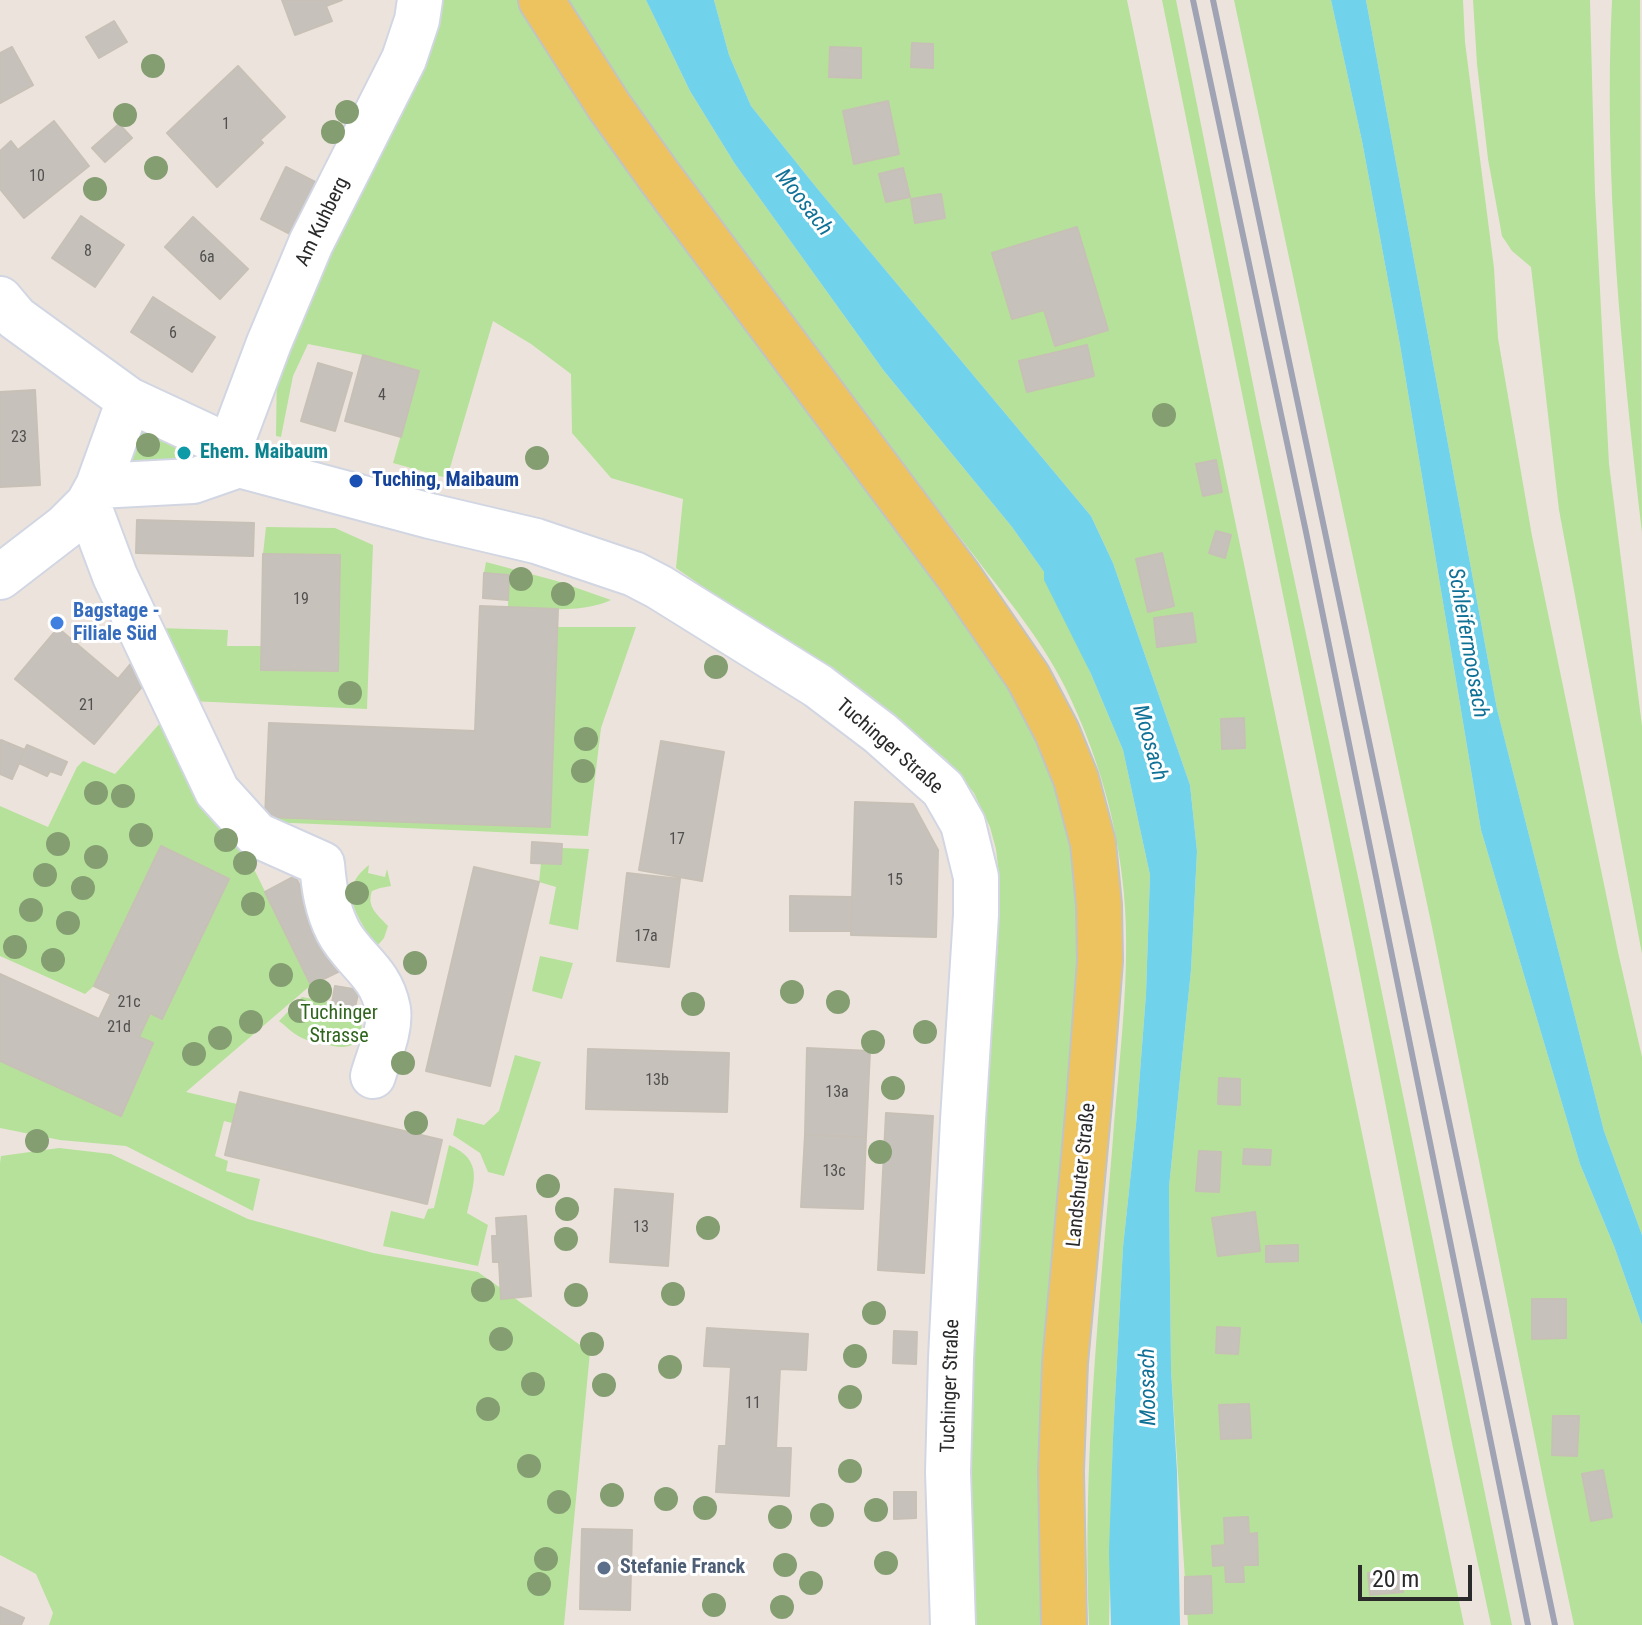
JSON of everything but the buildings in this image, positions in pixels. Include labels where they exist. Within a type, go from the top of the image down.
[{"type":"main road","name":"Landshuter Straße","points":[[541,0],[609,106],[659,176],[960,578],[1028,677],[1057,732],[1076,779],[1093,843],[1100,961],[1065,1363],[1061,1471],[1064,1625]]},
{"type":"street","name":"Am Kuhberg","points":[[234,456],[269,343],[311,243],[404,59],[420,0]]},
{"type":"street","name":"Tuchinger Straße","points":[[0,299],[16,318],[129,400],[234,456],[416,512],[536,541],[634,574],[818,686],[880,733],[943,789],[963,824],[976,877],[951,1358],[948,1472],[953,1625]]},
{"type":"street","points":[[0,577],[65,527],[93,495],[129,400]]},
{"type":"street","points":[[93,495],[193,481],[234,456]]},
{"type":"street","points":[[93,495],[115,576],[217,791],[257,835],[322,864],[325,898],[339,933],[378,980],[388,1009],[388,1025],[373,1076]]},
{"type":"green space","points":[[435,0],[522,0],[893,517],[1019,702],[1055,778],[1074,855],[1079,898],[1078,960],[1048,1306],[1040,1443],[1044,1625],[970,1625],[966,1455],[986,1080],[998,945],[999,875],[990,827],[974,793],[947,760],[906,727],[676,568],[683,499],[611,478],[572,433],[571,374],[493,321],[447,478],[393,463],[419,371],[363,355],[308,344],[293,376],[281,437],[276,436],[277,366]]},
{"type":"green space","points":[[566,0],[646,0],[690,91],[735,164],[884,371],[1012,527],[1044,572],[1123,750],[1150,875],[1146,994],[1123,1247],[1113,1437],[1109,1625],[1089,1625],[1088,1503],[1098,1320],[1123,1016],[1126,925],[1117,841],[1096,762],[1065,687],[1034,635],[702,200],[620,84]]},
{"type":"green space","points":[[714,0],[1127,0],[1464,1625],[1188,1625],[1171,1369],[1169,1187],[1191,970],[1197,851],[1190,785],[1113,563],[1091,516],[751,106],[729,55]]},
{"type":"green space","points":[[1162,0],[1176,0],[1260,419],[1512,1625],[1491,1625]]},
{"type":"green space","points":[[1234,0],[1331,0],[1362,141],[1399,339],[1481,830],[1580,1164],[1642,1325],[1642,1625],[1574,1625],[1432,927]]},
{"type":"green space","points":[[1366,0],[1463,0],[1465,42],[1494,268],[1498,338],[1532,536],[1642,1057],[1642,1235],[1604,1131],[1497,709]]},
{"type":"green space","points":[[1473,0],[1590,0],[1595,193],[1609,464],[1642,726],[1642,954],[1559,510],[1531,267],[1512,251],[1502,236],[1488,159]]},
{"type":"green space","points":[[1612,0],[1640,0],[1642,533],[1621,334],[1612,200]]},
{"type":"green space","points":[[131,425],[196,453],[193,460],[128,462]]},
{"type":"green space","points":[[266,527],[335,528],[373,545],[367,709],[190,701],[156,628],[228,630],[227,646],[262,646],[262,670],[338,671],[339,555],[263,554]]},
{"type":"green space","points":[[486,562],[557,581],[611,600],[574,609],[508,607],[509,575],[484,573]]},
{"type":"green space","points":[[557,627],[636,627],[601,728],[588,836],[269,822],[265,817],[550,827]]},
{"type":"green space","points":[[161,722],[200,804],[250,861],[311,985],[186,1092],[237,1104],[232,1123],[224,1121],[215,1156],[228,1161],[226,1171],[260,1179],[253,1211],[126,1146],[60,1140],[0,1128],[0,1061],[122,1115],[153,1044],[139,1037],[150,1013],[162,1019],[229,880],[161,847],[94,986],[85,994],[0,956],[0,806],[48,827],[77,767],[83,761],[115,774]]},
{"type":"green space","points":[[562,848],[589,849],[578,930],[549,924],[556,887],[539,882],[541,863],[561,864]]},
{"type":"green space","points":[[369,865],[368,873],[385,877],[387,869],[391,886],[372,891],[374,910],[388,926],[378,945],[372,941],[352,902],[354,883]]},
{"type":"green space","points":[[540,956],[573,963],[562,999],[532,991]]},
{"type":"green space","name":"Tuchinger Strasse","points":[[302,997],[355,1007],[362,1025],[359,1038],[351,1045],[341,1047],[297,1035],[279,1021]]},
{"type":"green space","points":[[515,1055],[541,1062],[504,1176],[488,1172],[480,1153],[453,1135],[457,1118],[484,1125],[499,1111]]},
{"type":"green space","points":[[449,1145],[460,1151],[472,1165],[474,1182],[467,1213],[488,1225],[478,1266],[383,1246],[391,1211],[424,1219],[428,1209],[434,1208]]},
{"type":"green space","points":[[59,1148],[111,1154],[248,1219],[373,1253],[478,1272],[590,1352],[564,1625],[49,1625],[53,1613],[36,1574],[0,1555],[0,1163],[1,1156]]},
{"type":"water","name":"Moosach","points":[[646,0],[714,0],[729,55],[751,106],[1091,516],[1113,563],[1190,785],[1197,851],[1191,970],[1169,1187],[1171,1369],[1180,1625],[1111,1625],[1109,1552],[1113,1437],[1123,1247],[1146,994],[1150,875],[1123,750],[1091,674],[1044,580],[1044,572],[1012,527],[884,371],[735,164],[690,91]]},
{"type":"water","name":"Schleifermoosach","points":[[1331,0],[1366,0],[1497,709],[1604,1131],[1642,1235],[1642,1325],[1580,1164],[1481,830],[1399,339],[1362,141]]},
{"type":"railway","points":[[1193,0],[1306,532],[1528,1625]]},
{"type":"railway","points":[[1213,0],[1555,1625]]},
{"type":"place","name":"Ehem. Maibaum","points":[[184,453]]},
{"type":"place","name":"Tuching, Maibaum","points":[[356,481]]},
{"type":"place","name":"Bagstage - Filiale Süd","points":[[57,623]]},
{"type":"place","name":"Stefanie Franck","points":[[604,1568]]}]
